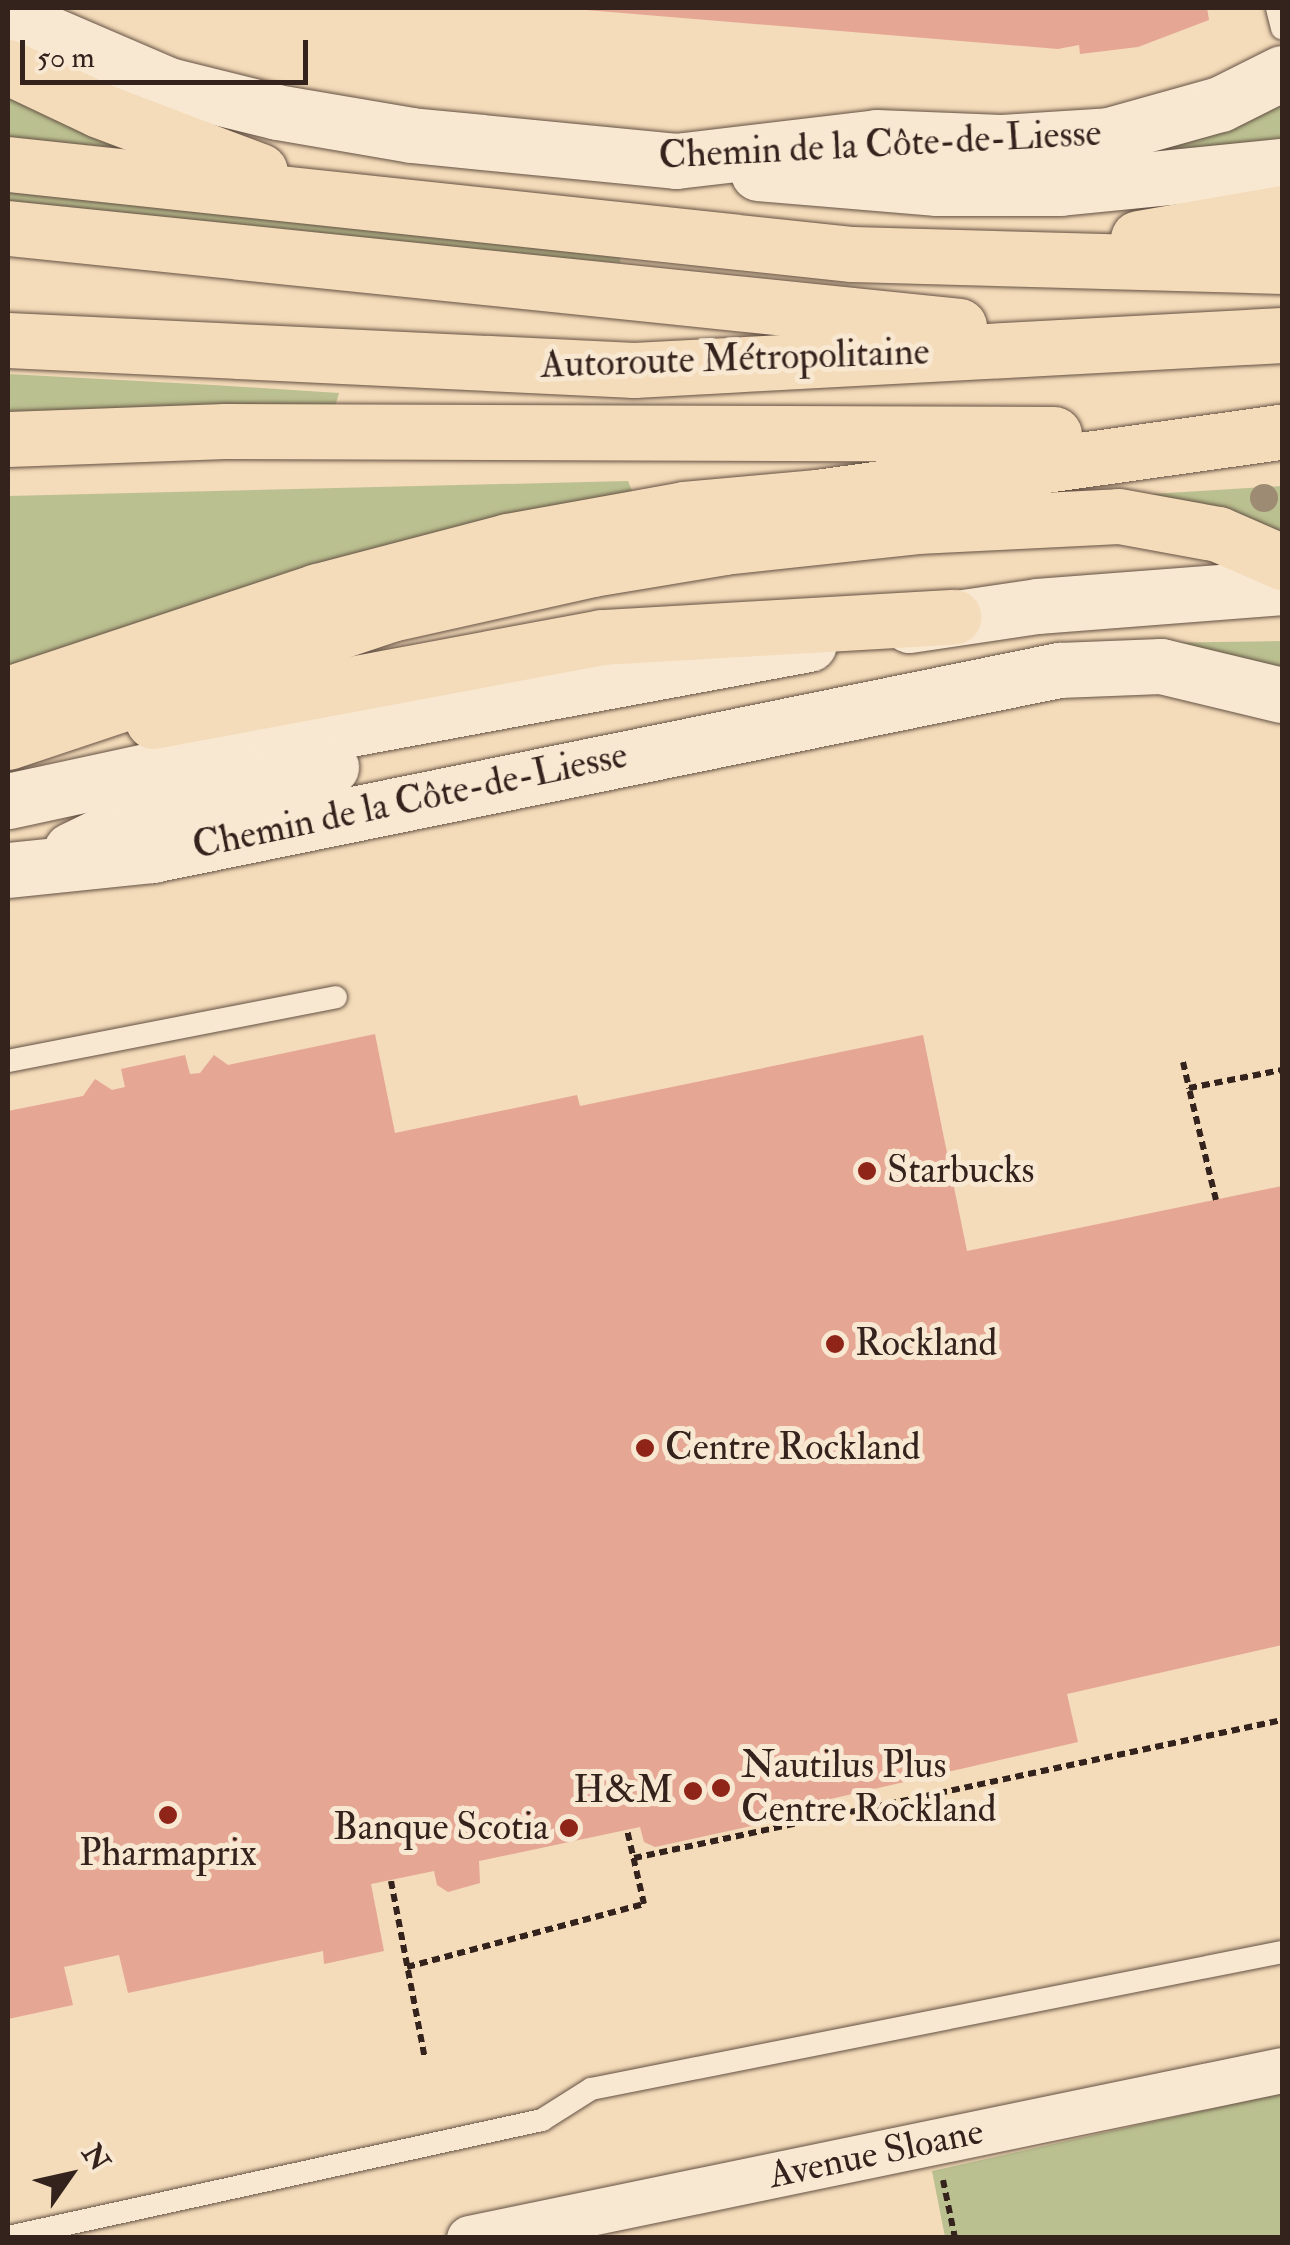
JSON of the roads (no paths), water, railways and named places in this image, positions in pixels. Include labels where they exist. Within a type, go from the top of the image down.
[{"type":"highway","points":[[8,67],[99,110],[324,196]]},
{"type":"highway","points":[[8,164],[852,254],[1282,266]]},
{"type":"highway","points":[[1008,260],[1282,213]]},
{"type":"highway","points":[[8,228],[1123,344]]},
{"type":"highway","points":[[8,254],[268,258]]},
{"type":"highway","name":"Autoroute Métropolitaine","points":[[8,340],[634,370],[1282,335]]},
{"type":"highway","points":[[8,694],[317,591],[506,541],[684,509],[836,494],[1282,430]]},
{"type":"highway","name":"Autoroute Métropolitaine","points":[[8,439],[225,431],[959,435],[1282,430]]},
{"type":"highway","points":[[8,745],[340,629],[593,568],[781,539],[917,526],[1119,516],[1218,534],[1282,562]]},
{"type":"highway","points":[[8,745],[602,636],[953,617]]},
{"type":"main road","name":"Chemin de la Côte-de-Liesse","points":[[8,16],[59,26],[168,84],[293,116],[411,135],[676,162],[876,138],[1002,142],[1109,135],[1220,104],[1282,73]]},
{"type":"main road","points":[[676,162],[794,178],[937,188],[1102,186],[1282,166]]},
{"type":"main road","points":[[8,801],[297,739],[953,617],[1130,596],[1282,587]]},
{"type":"main road","points":[[25,867],[145,814],[775,650]]},
{"type":"main road","name":"Chemin de la Côte-de-Liesse","points":[[25,867],[152,855],[1059,670],[1162,666],[1282,695]]},
{"type":"street","name":"Avenue Sloane","points":[[469,2238],[1282,2070]]},
{"type":"lane","points":[[1276,8],[1282,28]]},
{"type":"lane","points":[[8,1061],[336,997]]},
{"type":"lane","points":[[9,2231],[542,2120],[591,2089],[1282,1952]]},
{"type":"place","name":"Starbucks","points":[[867,1171]]},
{"type":"place","name":"Rockland","points":[[835,1344]]},
{"type":"place","name":"Centre Rockland","points":[[645,1448]]},
{"type":"place","name":"Nautilus Plus Centre Rockland","points":[[721,1788]]},
{"type":"place","name":"H&M","points":[[693,1791]]},
{"type":"place","name":"Pharmaprix","points":[[168,1815]]},
{"type":"place","name":"Banque Scotia","points":[[569,1828]]}]
